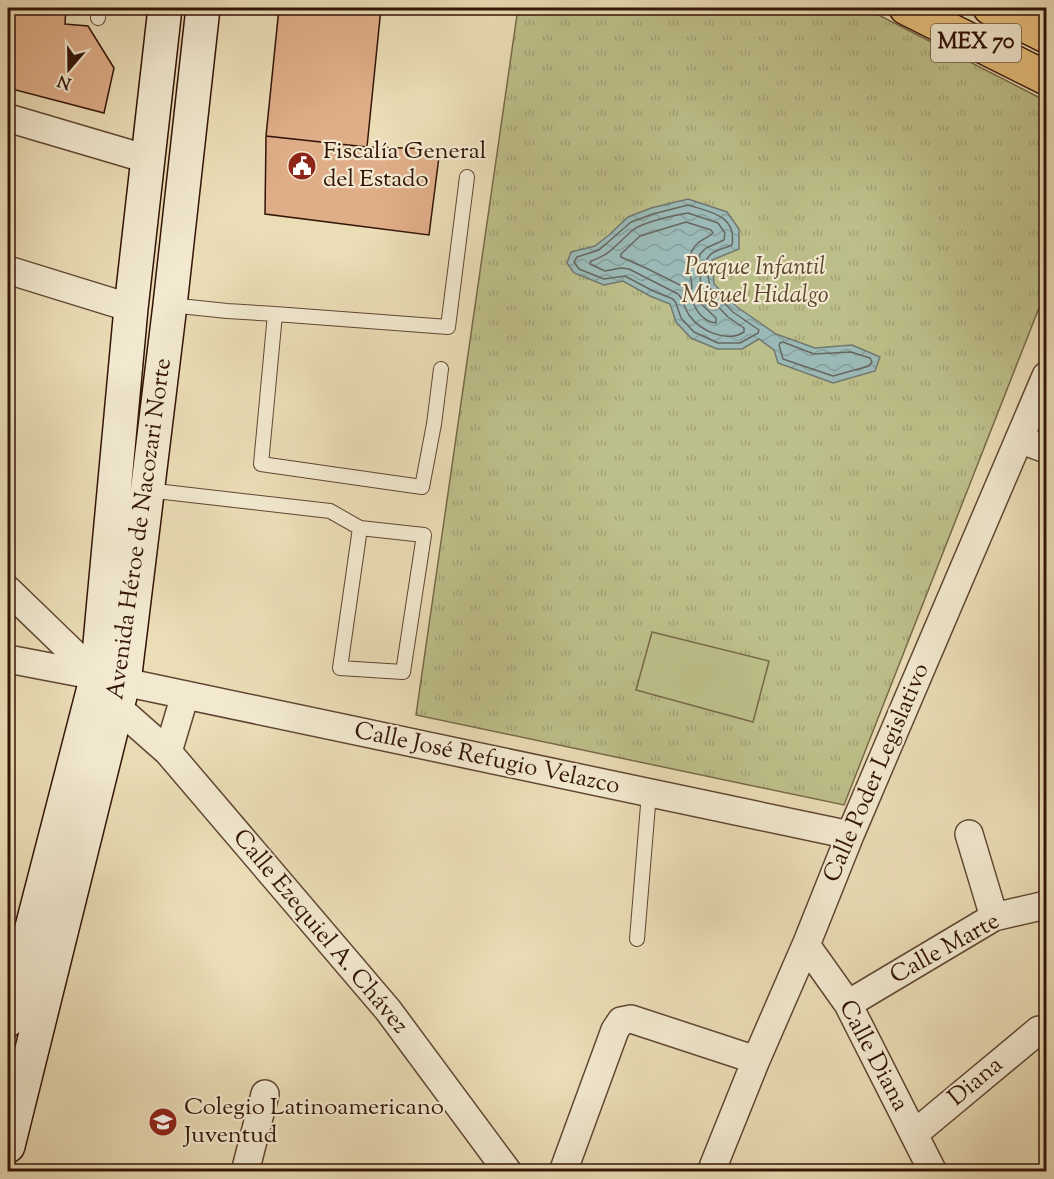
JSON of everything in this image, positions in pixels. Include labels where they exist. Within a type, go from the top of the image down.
[{"type":"main road","name":"Avenida Héroe de Nacozari Norte","points":[[8,1020],[113,688],[131,308],[165,8]]},
{"type":"main road","name":"Avenida Héroe de Nacozari Norte","points":[[8,1146],[113,688],[147,490],[203,8]]},
{"type":"main road","name":"MEX 70","points":[[906,8],[1047,78]]},
{"type":"main road","name":"MEX 70","points":[[990,8],[1047,36]]},
{"type":"street","points":[[8,118],[147,159]]},
{"type":"street","points":[[8,270],[131,308]]},
{"type":"street","name":"Calle Poder Legislativo","points":[[711,1172],[850,835],[1046,380]]},
{"type":"street","points":[[1019,439],[1047,449]]},
{"type":"street","name":"Calle Ezequiel A. Chávez","points":[[8,590],[113,688],[168,752],[388,1010],[508,1172]]},
{"type":"street","name":"Calle José Refugio Velazco","points":[[8,659],[113,688],[185,695],[850,835]]},
{"type":"street","points":[[168,752],[185,695]]},
{"type":"street","points":[[969,834],[994,917]]},
{"type":"street","name":"Calle Marte","points":[[848,1004],[994,917],[1047,905]]},
{"type":"street","name":"Calle Diana","points":[[806,945],[848,1004],[933,1172]]},
{"type":"street","points":[[563,1172],[615,1030],[621,1021],[632,1019],[756,1060]]},
{"type":"street","name":"Diana","points":[[914,1134],[1039,1030]]},
{"type":"street","points":[[246,1172],[265,1094]]},
{"type":"lane","points":[[170,305],[448,327],[467,177]]},
{"type":"lane","points":[[275,314],[261,464],[422,487],[434,424],[441,369]]},
{"type":"lane","points":[[147,490],[330,511],[360,528],[424,536],[403,672],[340,668],[360,528]]},
{"type":"lane","points":[[637,939],[649,793]]},
{"type":"green space","name":"Parque Infantil Miguel Hidalgo","points":[[518,8],[865,8],[1046,101],[1046,290],[844,805],[416,715]]},
{"type":"green space","points":[[652,632],[769,661],[753,722],[636,690]]},
{"type":"water","points":[[688,199],[727,212],[739,229],[739,249],[712,260],[714,284],[737,307],[776,334],[815,348],[852,345],[880,357],[875,371],[833,383],[778,363],[774,350],[759,339],[742,349],[717,349],[691,338],[676,322],[670,304],[623,281],[604,285],[574,273],[567,263],[571,252],[595,246],[628,217],[651,208]]},
{"type":"building","points":[[8,8],[66,8],[65,24],[88,26],[114,68],[104,113],[8,88]]},
{"type":"building","points":[[279,8],[381,8],[367,147],[266,136]]},
{"type":"building","points":[[266,136],[367,147],[440,149],[429,235],[265,214]]},
{"type":"place","name":"Fiscalía General del Estado","points":[[302,166]]},
{"type":"place","name":"Colegio Latinoamericano Juventud","points":[[163,1122]]}]
